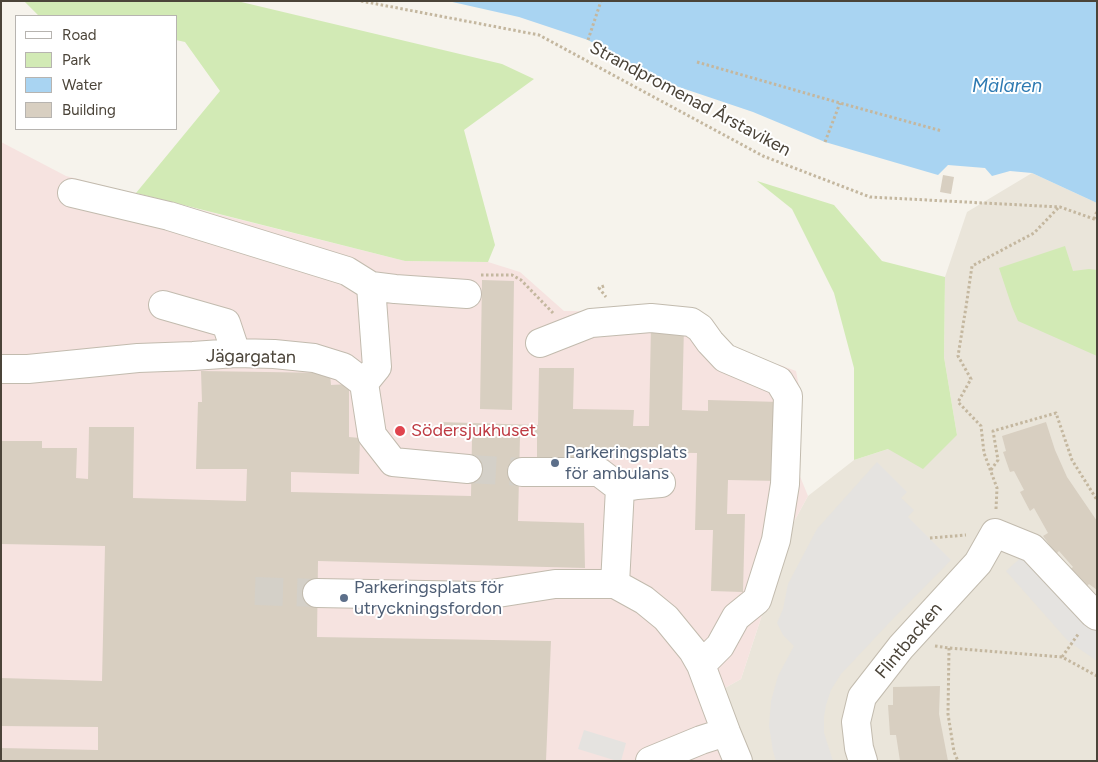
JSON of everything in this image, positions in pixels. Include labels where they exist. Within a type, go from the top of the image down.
[{"type":"street","points":[[72,193],[169,216],[347,271],[371,286],[467,294]]},
{"type":"street","points":[[371,286],[376,367],[364,383],[372,435],[393,462],[468,469]]},
{"type":"street","points":[[163,305],[226,323],[236,353]]},
{"type":"street","points":[[540,343],[592,323],[651,318],[691,322],[700,328],[725,358],[779,381],[788,396],[785,484],[776,540],[756,600],[736,617],[720,646],[701,665]]},
{"type":"street","name":"Jägargatan","points":[[1,369],[28,369],[138,358],[236,353],[274,354],[314,358],[343,367],[364,383]]},
{"type":"street","points":[[522,472],[598,472],[620,488],[637,484],[661,483]]},
{"type":"street","points":[[615,584],[620,488]]},
{"type":"street","points":[[995,533],[1032,548],[1095,615]]},
{"type":"street","name":"Flintbacken","points":[[863,761],[859,748],[856,722],[862,698],[906,641],[978,563],[995,533]]},
{"type":"street","points":[[317,592],[479,596],[555,584],[615,584],[644,600],[666,618],[693,651],[701,665],[738,761]]},
{"type":"street","points":[[650,761],[726,732]]},
{"type":"path","name":"Strandpromenad Årstaviken","points":[[361,1],[539,35],[763,156],[870,198],[1060,207],[1095,219]]},
{"type":"path","points":[[588,40],[602,1]]},
{"type":"path","points":[[697,62],[942,131]]},
{"type":"path","points":[[825,142],[840,103]]},
{"type":"path","points":[[930,538],[995,533],[997,488],[984,453],[981,426],[958,402],[971,379],[958,356],[972,266],[1034,233],[1060,207]]},
{"type":"path","points":[[1095,219],[1097,211]]},
{"type":"path","points":[[467,294],[481,275],[512,275],[521,280],[570,331]]},
{"type":"path","points":[[990,470],[998,460],[993,430],[1056,413],[1072,460],[1097,500]]},
{"type":"path","points":[[1062,657],[1095,615]]},
{"type":"path","points":[[906,641],[949,648],[1062,657],[1097,676]]},
{"type":"path","points":[[949,648],[948,714],[954,752],[958,761]]},
{"type":"shaded area","name":"Södersjukhuset","points":[[1,142],[66,176],[405,261],[488,262],[520,272],[564,311],[656,312],[748,360],[780,365],[796,371],[800,392],[797,469],[808,496],[779,549],[761,618],[741,679],[707,698],[735,761],[1,761]]},
{"type":"shaded area","points":[[1032,173],[1097,203],[1097,761],[735,761],[707,698],[741,679],[761,618],[779,549],[808,496],[854,460],[888,449],[957,435],[944,357],[945,277],[967,212]]},
{"type":"shaded area","points":[[877,462],[907,492],[901,498],[914,510],[908,517],[951,560],[841,674],[831,690],[824,717],[824,733],[833,761],[776,761],[769,726],[771,701],[778,676],[794,646],[783,635],[777,623],[783,609],[788,584],[817,529]]},
{"type":"shaded area","points":[[1025,554],[1081,620],[1097,631],[1097,661],[1068,641],[1006,571]]},
{"type":"shaded area","points":[[584,730],[626,743],[621,761],[578,749]]},
{"type":"green space","points":[[24,1],[237,1],[502,64],[534,79],[464,130],[495,245],[488,262],[405,261],[136,193],[220,91],[185,42],[178,40],[178,15],[38,15]]},
{"type":"green space","points":[[757,181],[834,205],[882,261],[945,277],[944,357],[957,435],[923,469],[888,449],[854,460],[854,368],[834,293],[792,209]]},
{"type":"green space","points":[[1065,246],[1073,271],[1097,270],[1097,356],[1018,321],[999,268]]},
{"type":"water","name":"Mälaren","points":[[448,1],[1097,1],[1097,203],[1032,173],[1010,171],[992,176],[985,168],[948,165],[938,175],[825,142],[753,112],[664,82],[588,40],[519,17]]},
{"type":"building","points":[[943,175],[954,177],[951,194],[940,192]]},
{"type":"building","points":[[482,280],[514,281],[512,410],[480,409]]},
{"type":"building","points":[[651,325],[684,326],[682,410],[708,411],[708,400],[780,402],[778,481],[728,480],[727,514],[745,514],[743,592],[711,591],[713,530],[695,530],[697,453],[574,451],[574,465],[537,464],[537,434],[438,431],[439,422],[538,425],[539,368],[574,368],[573,409],[634,410],[633,426],[649,426]]},
{"type":"building","points":[[201,371],[330,373],[331,385],[349,384],[349,437],[360,438],[359,474],[291,472],[291,492],[471,496],[472,437],[520,436],[518,521],[584,523],[585,568],[318,561],[317,637],[551,641],[546,761],[1,761],[1,748],[98,750],[98,727],[1,726],[1,678],[102,681],[105,546],[1,544],[1,441],[42,441],[42,448],[77,448],[76,478],[88,479],[89,427],[134,427],[133,498],[246,501],[247,469],[196,469],[198,402],[202,402]]},
{"type":"building","points":[[1046,422],[1055,450],[1067,477],[1097,521],[1097,590],[1089,584],[1086,587],[1069,570],[1073,567],[1059,551],[1056,554],[1043,536],[1048,533],[1034,508],[1030,511],[1020,492],[1024,490],[1014,471],[1010,472],[1003,452],[1006,451],[1002,436]]},
{"type":"building","points":[[940,686],[939,714],[948,761],[900,761],[896,735],[890,735],[888,705],[893,705],[893,687]]},
{"type":"tunnel","points":[[468,469],[522,472]]},
{"type":"tunnel","points":[[255,591],[317,593]]},
{"type":"place","name":"Södersjukhuset","points":[[400,431]]},
{"type":"place","name":"Parkeringsplats för ambulans","points":[[555,463]]},
{"type":"place","name":"Parkeringsplats för utryckningsfordon","points":[[344,598]]}]
